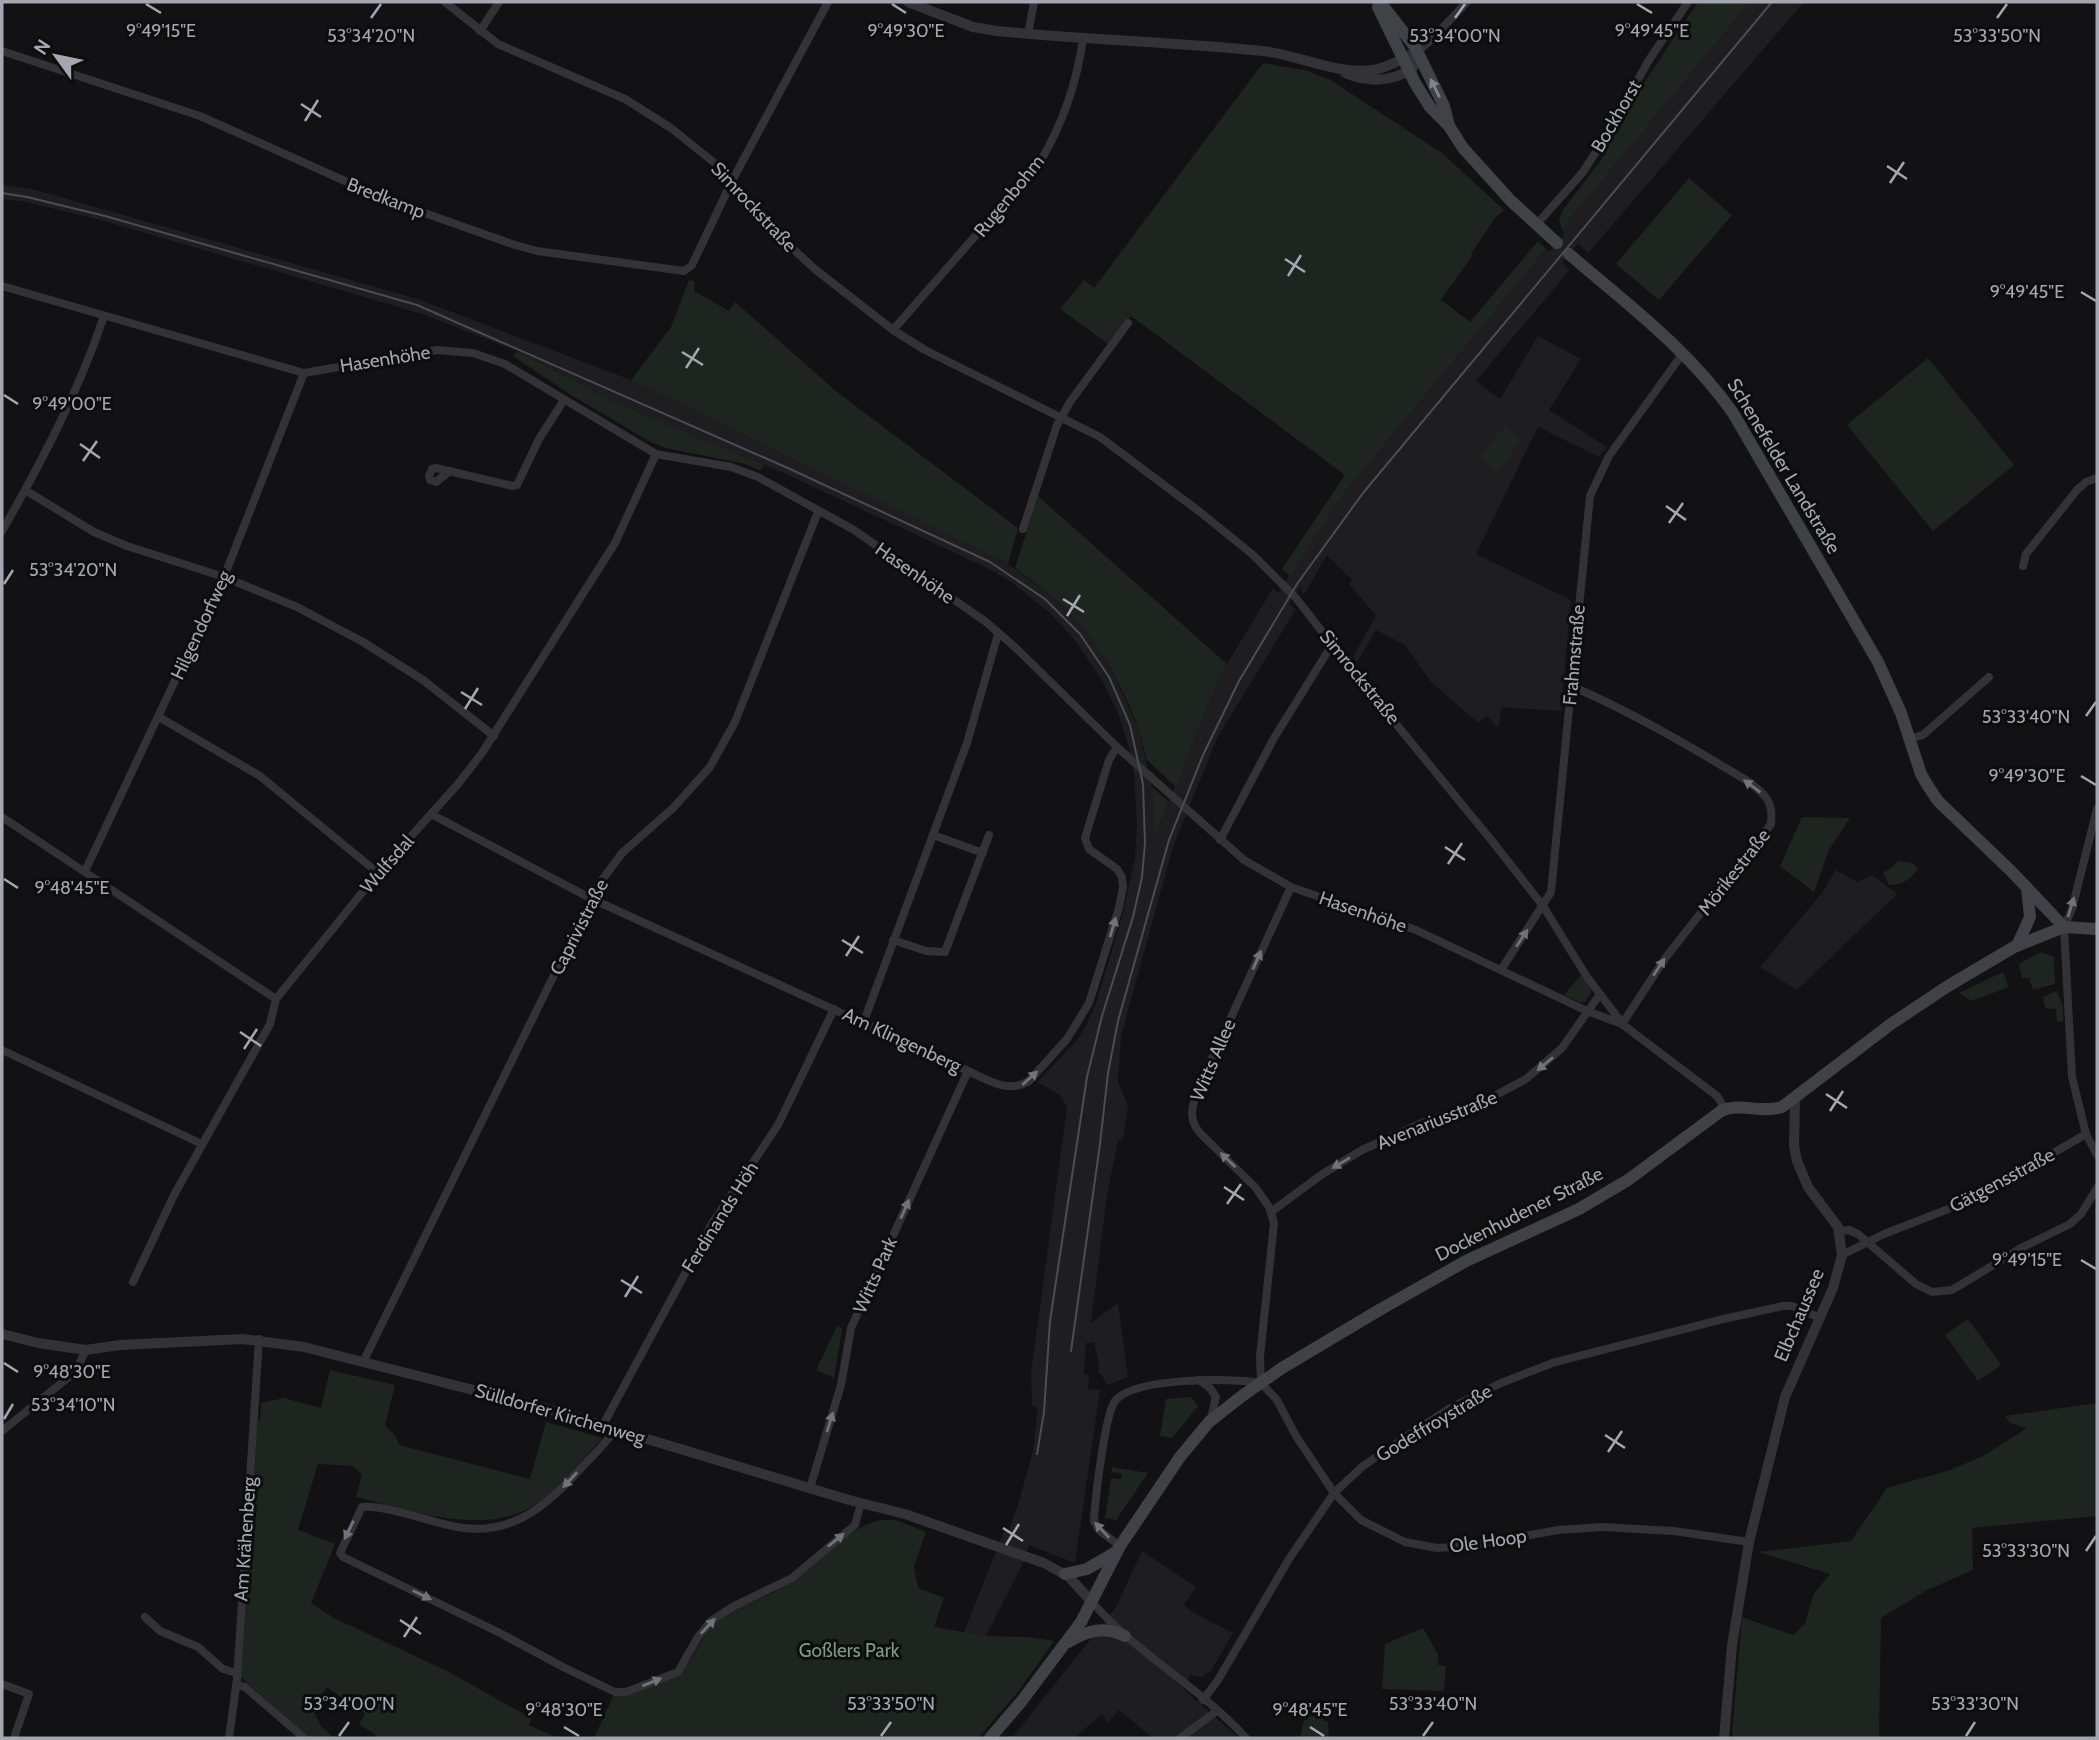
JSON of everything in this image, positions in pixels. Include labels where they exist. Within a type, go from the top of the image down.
[{"type":"main road","points":[[1378,2],[1405,32],[1417,52],[1444,106],[1449,126]]},
{"type":"main road","points":[[1378,2],[1409,70],[1430,107],[1449,126],[1463,148],[1494,183],[1557,243]]},
{"type":"main road","name":"Schenefelder Landstraße","points":[[1569,254],[1683,353],[1714,386],[1733,413],[1878,662],[1921,774],[1938,801],[2027,887],[2064,927]]},
{"type":"main road","points":[[2017,946],[2030,917],[2027,887]]},
{"type":"main road","points":[[1725,1109],[1735,1106],[1758,1110],[1777,1109],[1796,1099],[1891,1024],[1948,986],[2017,946],[2064,927],[2097,929]]},
{"type":"main road","name":"Dockenhudener Straße","points":[[990,1738],[1065,1644],[1092,1602],[1118,1549],[1180,1457],[1209,1422],[1261,1382],[1369,1316],[1466,1261],[1598,1198],[1644,1170],[1725,1109]]},
{"type":"main road","points":[[1065,1574],[1087,1569],[1118,1549]]},
{"type":"main road","points":[[1065,1644],[1094,1630],[1111,1630],[1125,1636]]},
{"type":"street","name":"Simrockstraße","points":[[444,2],[498,44],[625,99],[649,113],[696,147],[732,181],[769,227],[816,270],[893,330],[925,350],[1100,437],[1224,530],[1272,573],[1333,643],[1351,669],[1366,684],[1543,906],[1564,942],[1622,1024]]},
{"type":"street","points":[[480,31],[499,2]]},
{"type":"street","points":[[732,181],[828,2]]},
{"type":"street","points":[[908,2],[973,27],[1028,34],[1266,51],[1373,80],[1390,78],[1409,70],[1415,63],[1417,52]]},
{"type":"street","points":[[1028,34],[1034,2]]},
{"type":"street","points":[[1327,66],[1373,70],[1404,58],[1430,41],[1467,2]]},
{"type":"street","name":"Bockhorst","points":[[1536,225],[1583,172],[1653,54],[1688,2]]},
{"type":"street","name":"Rugenbohm","points":[[893,330],[1040,163],[1056,134],[1069,101],[1083,38]]},
{"type":"street","name":"Bredkamp","points":[[2,51],[200,116],[384,199],[537,251],[686,271],[692,265],[732,181]]},
{"type":"street","name":"Hasenhöhe","points":[[2,286],[304,373],[437,350],[473,353],[497,361],[656,454],[731,467],[758,477],[854,530],[986,622],[1116,747],[1168,790],[1220,841],[1244,860],[1291,887],[1416,930],[1587,1011],[1622,1024],[1717,1097],[1725,1109]]},
{"type":"street","points":[[2,531],[73,396],[104,316]]},
{"type":"street","points":[[1023,529],[1061,417],[1128,323]]},
{"type":"street","name":"Frahmstraße","points":[[1501,970],[1551,892],[1586,520],[1594,486],[1612,452],[1683,353]]},
{"type":"street","name":"Hilgendorfweg","points":[[85,871],[224,577],[304,373]]},
{"type":"street","points":[[450,471],[517,485],[538,439],[564,400]]},
{"type":"street","name":"Wulfsdal","points":[[133,1282],[174,1195],[270,1024],[276,999],[378,873],[458,784],[494,736],[615,543],[656,454]]},
{"type":"street","points":[[2023,566],[2026,554],[2077,490],[2086,482],[2097,478]]},
{"type":"street","points":[[25,490],[94,532],[127,546],[224,577],[297,607],[363,642],[423,680],[494,736]]},
{"type":"street","name":"Caprivistraße","points":[[363,1362],[604,877],[622,853],[673,808],[710,767],[736,722],[818,512]]},
{"type":"street","points":[[864,1021],[969,737],[999,634]]},
{"type":"street","points":[[1220,841],[1274,738],[1333,643]]},
{"type":"street","points":[[1909,739],[1923,735],[1989,677]]},
{"type":"street","name":"Mörikestraße","points":[[1571,686],[1619,706],[1721,765],[1755,786],[1772,808],[1772,824],[1666,957],[1622,1024]]},
{"type":"street","points":[[159,717],[260,776],[378,873]]},
{"type":"street","name":"Am Klingenberg","points":[[431,814],[592,899],[864,1021],[968,1071],[1006,1087],[1021,1086],[1067,1039],[1092,997],[1119,908],[1123,882],[1116,869],[1089,849],[1085,838],[1109,760],[1116,747]]},
{"type":"street","points":[[2097,808],[2071,912],[2064,927],[2072,1077],[2086,1134],[2097,1155]]},
{"type":"street","points":[[2,817],[276,999]]},
{"type":"street","points":[[933,835],[983,853]]},
{"type":"street","points":[[893,940],[926,951],[945,952],[989,835]]},
{"type":"street","name":"Witts Allee","points":[[1271,1212],[1256,1188],[1199,1132],[1192,1121],[1191,1113],[1202,1082],[1291,887]]},
{"type":"street","points":[[1587,1011],[1600,994]]},
{"type":"street","name":"Ferdinands Höh","points":[[609,1427],[713,1222],[778,1125],[834,1009]]},
{"type":"street","name":"Avenariusstraße","points":[[1271,1212],[1321,1175],[1362,1150],[1422,1123],[1483,1102],[1526,1079],[1562,1048],[1587,1011]]},
{"type":"street","points":[[2,1050],[202,1144]]},
{"type":"street","name":"Witts Park","points":[[810,1488],[841,1385],[851,1328],[968,1071]]},
{"type":"street","name":"Elbchaussee","points":[[1724,1738],[1732,1646],[1749,1542],[1785,1397],[1837,1276],[1842,1255],[1840,1231],[1808,1187],[1797,1161],[1794,1146],[1796,1099]]},
{"type":"street","name":"Gätgensstraße","points":[[1842,1255],[1974,1199],[2086,1134]]},
{"type":"street","points":[[1840,1231],[1852,1231],[1916,1284],[1931,1292],[1952,1290],[2024,1247],[2070,1224],[2081,1214],[2097,1188]]},
{"type":"street","points":[[1118,1549],[1098,1530],[1094,1521],[1107,1422],[1115,1401],[1129,1390],[1199,1380],[1261,1382],[1260,1357],[1274,1233],[1271,1212]]},
{"type":"street","name":"Godeffroystraße","points":[[1203,1699],[1218,1680],[1289,1559],[1334,1493],[1363,1466],[1450,1408],[1501,1383],[1555,1362],[1719,1320],[1783,1306],[1800,1309],[1819,1318]]},
{"type":"street","name":"Sülldorfer Kirchenweg","points":[[2,1334],[37,1343],[86,1350],[214,1339],[259,1339],[363,1362],[548,1409],[905,1514],[1026,1556],[1065,1574],[1092,1602]]},
{"type":"street","name":"Am Krähenberg","points":[[229,1738],[237,1673],[259,1339]]},
{"type":"street","points":[[2,1431],[75,1372],[86,1350]]},
{"type":"street","points":[[1199,1380],[1210,1388],[1216,1398],[1215,1409],[1209,1422]]},
{"type":"street","name":"Ole Hoop","points":[[1261,1382],[1278,1400],[1296,1436],[1334,1493],[1361,1520],[1405,1542],[1437,1548],[1470,1546],[1558,1530],[1602,1527],[1674,1531],[1749,1542]]},
{"type":"street","points":[[609,1427],[555,1496],[544,1506],[513,1522],[495,1527],[463,1528],[362,1507],[340,1553],[343,1557],[498,1632],[565,1668],[615,1692],[626,1692],[678,1672],[698,1637],[711,1621],[732,1607],[792,1578],[855,1525],[861,1503]]},
{"type":"street","points":[[1092,1602],[1125,1636],[1203,1699],[1246,1738]]},
{"type":"street","points":[[145,1617],[160,1631],[198,1647],[223,1669],[237,1673]]},
{"type":"street","points":[[2,1684],[29,1694],[14,1738]]},
{"type":"street","points":[[236,1685],[245,1687],[304,1738]]},
{"type":"street","points":[[1180,1738],[1217,1711]]},
{"type":"shaded area","points":[[1750,2],[1804,2],[1588,253],[1578,244],[1562,262],[1569,269],[1568,272],[1476,381],[1500,399],[1538,336],[1581,359],[1549,410],[1607,447],[1599,457],[1538,427],[1476,554],[1571,600],[1561,711],[1502,707],[1498,727],[1487,716],[1478,723],[1431,682],[1405,645],[1376,630],[1357,662],[1353,657],[1376,615],[1349,584],[1352,580],[1327,555],[1304,595],[1300,587],[1289,604],[1296,609],[1217,738],[1173,847],[1121,1036],[1118,1082],[1128,1106],[1123,1139],[1118,1140],[1107,1195],[1091,1323],[1118,1303],[1128,1377],[1107,1385],[1098,1373],[1094,1342],[1086,1343],[1084,1374],[1089,1376],[1088,1389],[1100,1390],[1075,1563],[1029,1545],[1022,1565],[986,1636],[964,1632],[1004,1531],[1008,1532],[1033,1451],[1038,1408],[1032,1406],[1031,1373],[1067,1107],[1059,1094],[1037,1082],[1077,1040],[1087,1024],[1097,1000],[1124,910],[1135,857],[1137,825],[1134,772],[1118,713],[1103,682],[1074,639],[1050,613],[1011,582],[987,568],[788,475],[614,402],[517,351],[422,314],[104,221],[26,202],[2,199],[2,185],[32,189],[418,299],[631,380],[1008,564],[1063,605],[1089,635],[1108,663],[1138,727],[1152,787],[1156,835],[1203,716],[1227,664],[1273,588],[1278,593],[1337,502],[1546,249],[1550,251],[1565,233],[1562,229]]},
{"type":"shaded area","points":[[1836,870],[1857,882],[1872,875],[1897,894],[1797,990],[1760,967],[1821,894]]},
{"type":"shaded area","points":[[1142,1551],[1196,1587],[1184,1605],[1192,1612],[1233,1633],[1211,1671],[1201,1677],[1191,1675],[1182,1688],[1239,1738],[1153,1738],[1119,1710],[1107,1723],[1102,1714],[1074,1738],[1012,1738],[1116,1607]]},
{"type":"green space","points":[[1698,2],[1750,2],[1562,229],[1559,220],[1562,211],[1601,160],[1640,89]]},
{"type":"green space","points":[[1263,63],[1308,71],[1332,81],[1442,153],[1504,210],[1495,218],[1441,300],[1470,322],[1538,241],[1546,249],[1337,502],[1290,576],[1282,569],[1345,475],[1131,316],[1108,344],[1060,309],[1084,280],[1094,288]]},
{"type":"green space","points":[[1689,178],[1732,215],[1659,300],[1616,264]]},
{"type":"green space","points":[[689,280],[695,281],[694,291],[729,311],[735,302],[837,392],[1018,528],[1008,564],[631,380],[671,327]]},
{"type":"green space","points":[[517,351],[614,402],[764,465],[760,471],[746,464],[666,448],[651,442],[571,395],[513,356]]},
{"type":"green space","points":[[1928,358],[2014,465],[1933,531],[1847,425]]},
{"type":"green space","points":[[1504,427],[1521,441],[1497,471],[1480,457]]},
{"type":"green space","points":[[1038,496],[1227,664],[1203,716],[1176,787],[1147,760],[1128,702],[1108,663],[1089,635],[1063,605],[1015,568]]},
{"type":"green space","points":[[1152,787],[1169,802],[1155,836]]},
{"type":"green space","points":[[1802,817],[1850,818],[1829,850],[1814,892],[1780,866]]},
{"type":"green space","points":[[1899,861],[1913,863],[1918,869],[1906,881],[1889,885],[1883,872]]},
{"type":"green space","points":[[2041,952],[2054,957],[2055,984],[2033,990],[2029,978],[2022,978],[2019,964]]},
{"type":"green space","points":[[2003,972],[2009,987],[1972,1001],[1959,993]]},
{"type":"green space","points":[[1581,975],[1592,991],[1585,1002],[1581,1003],[1564,995]]},
{"type":"green space","points":[[2056,991],[2063,1005],[2063,1021],[2057,1022],[2056,1009],[2045,1008],[2043,997]]},
{"type":"green space","points":[[1968,1319],[2001,1365],[1978,1381],[1945,1335]]},
{"type":"green space","points":[[837,1326],[842,1329],[834,1378],[816,1370]]},
{"type":"green space","points":[[330,1370],[395,1385],[385,1426],[395,1435],[399,1445],[530,1479],[546,1422],[603,1438],[547,1496],[526,1510],[503,1518],[454,1519],[356,1497],[362,1474],[352,1466],[318,1464],[298,1530],[335,1544],[311,1603],[334,1618],[447,1671],[531,1718],[529,1725],[557,1738],[380,1738],[359,1724],[365,1714],[327,1687],[313,1709],[321,1726],[334,1738],[308,1738],[241,1677],[261,1403],[284,1398],[321,1408]]},
{"type":"green space","points":[[1191,1397],[1198,1406],[1172,1438],[1160,1436],[1166,1399]]},
{"type":"green space","points":[[2097,1403],[2097,1516],[1972,1528],[1973,1570],[1927,1590],[1881,1618],[1879,1738],[1734,1738],[1732,1732],[1742,1617],[1793,1635],[1805,1624],[1813,1595],[1830,1574],[1758,1552],[1851,1541],[1887,1488],[1950,1470],[1983,1456],[2027,1428],[2010,1423],[2005,1416]]},
{"type":"green space","points":[[1112,1467],[1148,1473],[1116,1520],[1105,1518],[1111,1479],[1121,1479],[1122,1474],[1111,1474]]},
{"type":"green space","name":"Goßlers Park","points":[[880,1520],[896,1520],[926,1532],[914,1566],[918,1588],[944,1598],[934,1627],[986,1636],[1054,1641],[1017,1693],[978,1738],[594,1738],[615,1692],[677,1672],[688,1663],[708,1631],[721,1618],[788,1584],[854,1531]]},
{"type":"green space","points":[[1423,1628],[1438,1654],[1438,1665],[1446,1666],[1444,1691],[1382,1689],[1385,1644]]},
{"type":"green space","points":[[1308,1716],[1325,1717],[1329,1738],[1300,1738],[1304,1720],[1308,1720]]},
{"type":"tram line","points":[[1071,1351],[1108,1073],[1118,1021],[1169,840],[1203,755],[1239,681],[1297,584],[1363,493],[1772,2]]},
{"type":"tram line","points":[[2,193],[105,216],[417,305],[790,469],[990,562],[1045,599],[1080,634],[1109,677],[1130,725],[1143,784],[1145,843],[1142,877],[1133,917],[1102,1016],[1087,1077],[1050,1321],[1044,1412],[1037,1454]]}]
